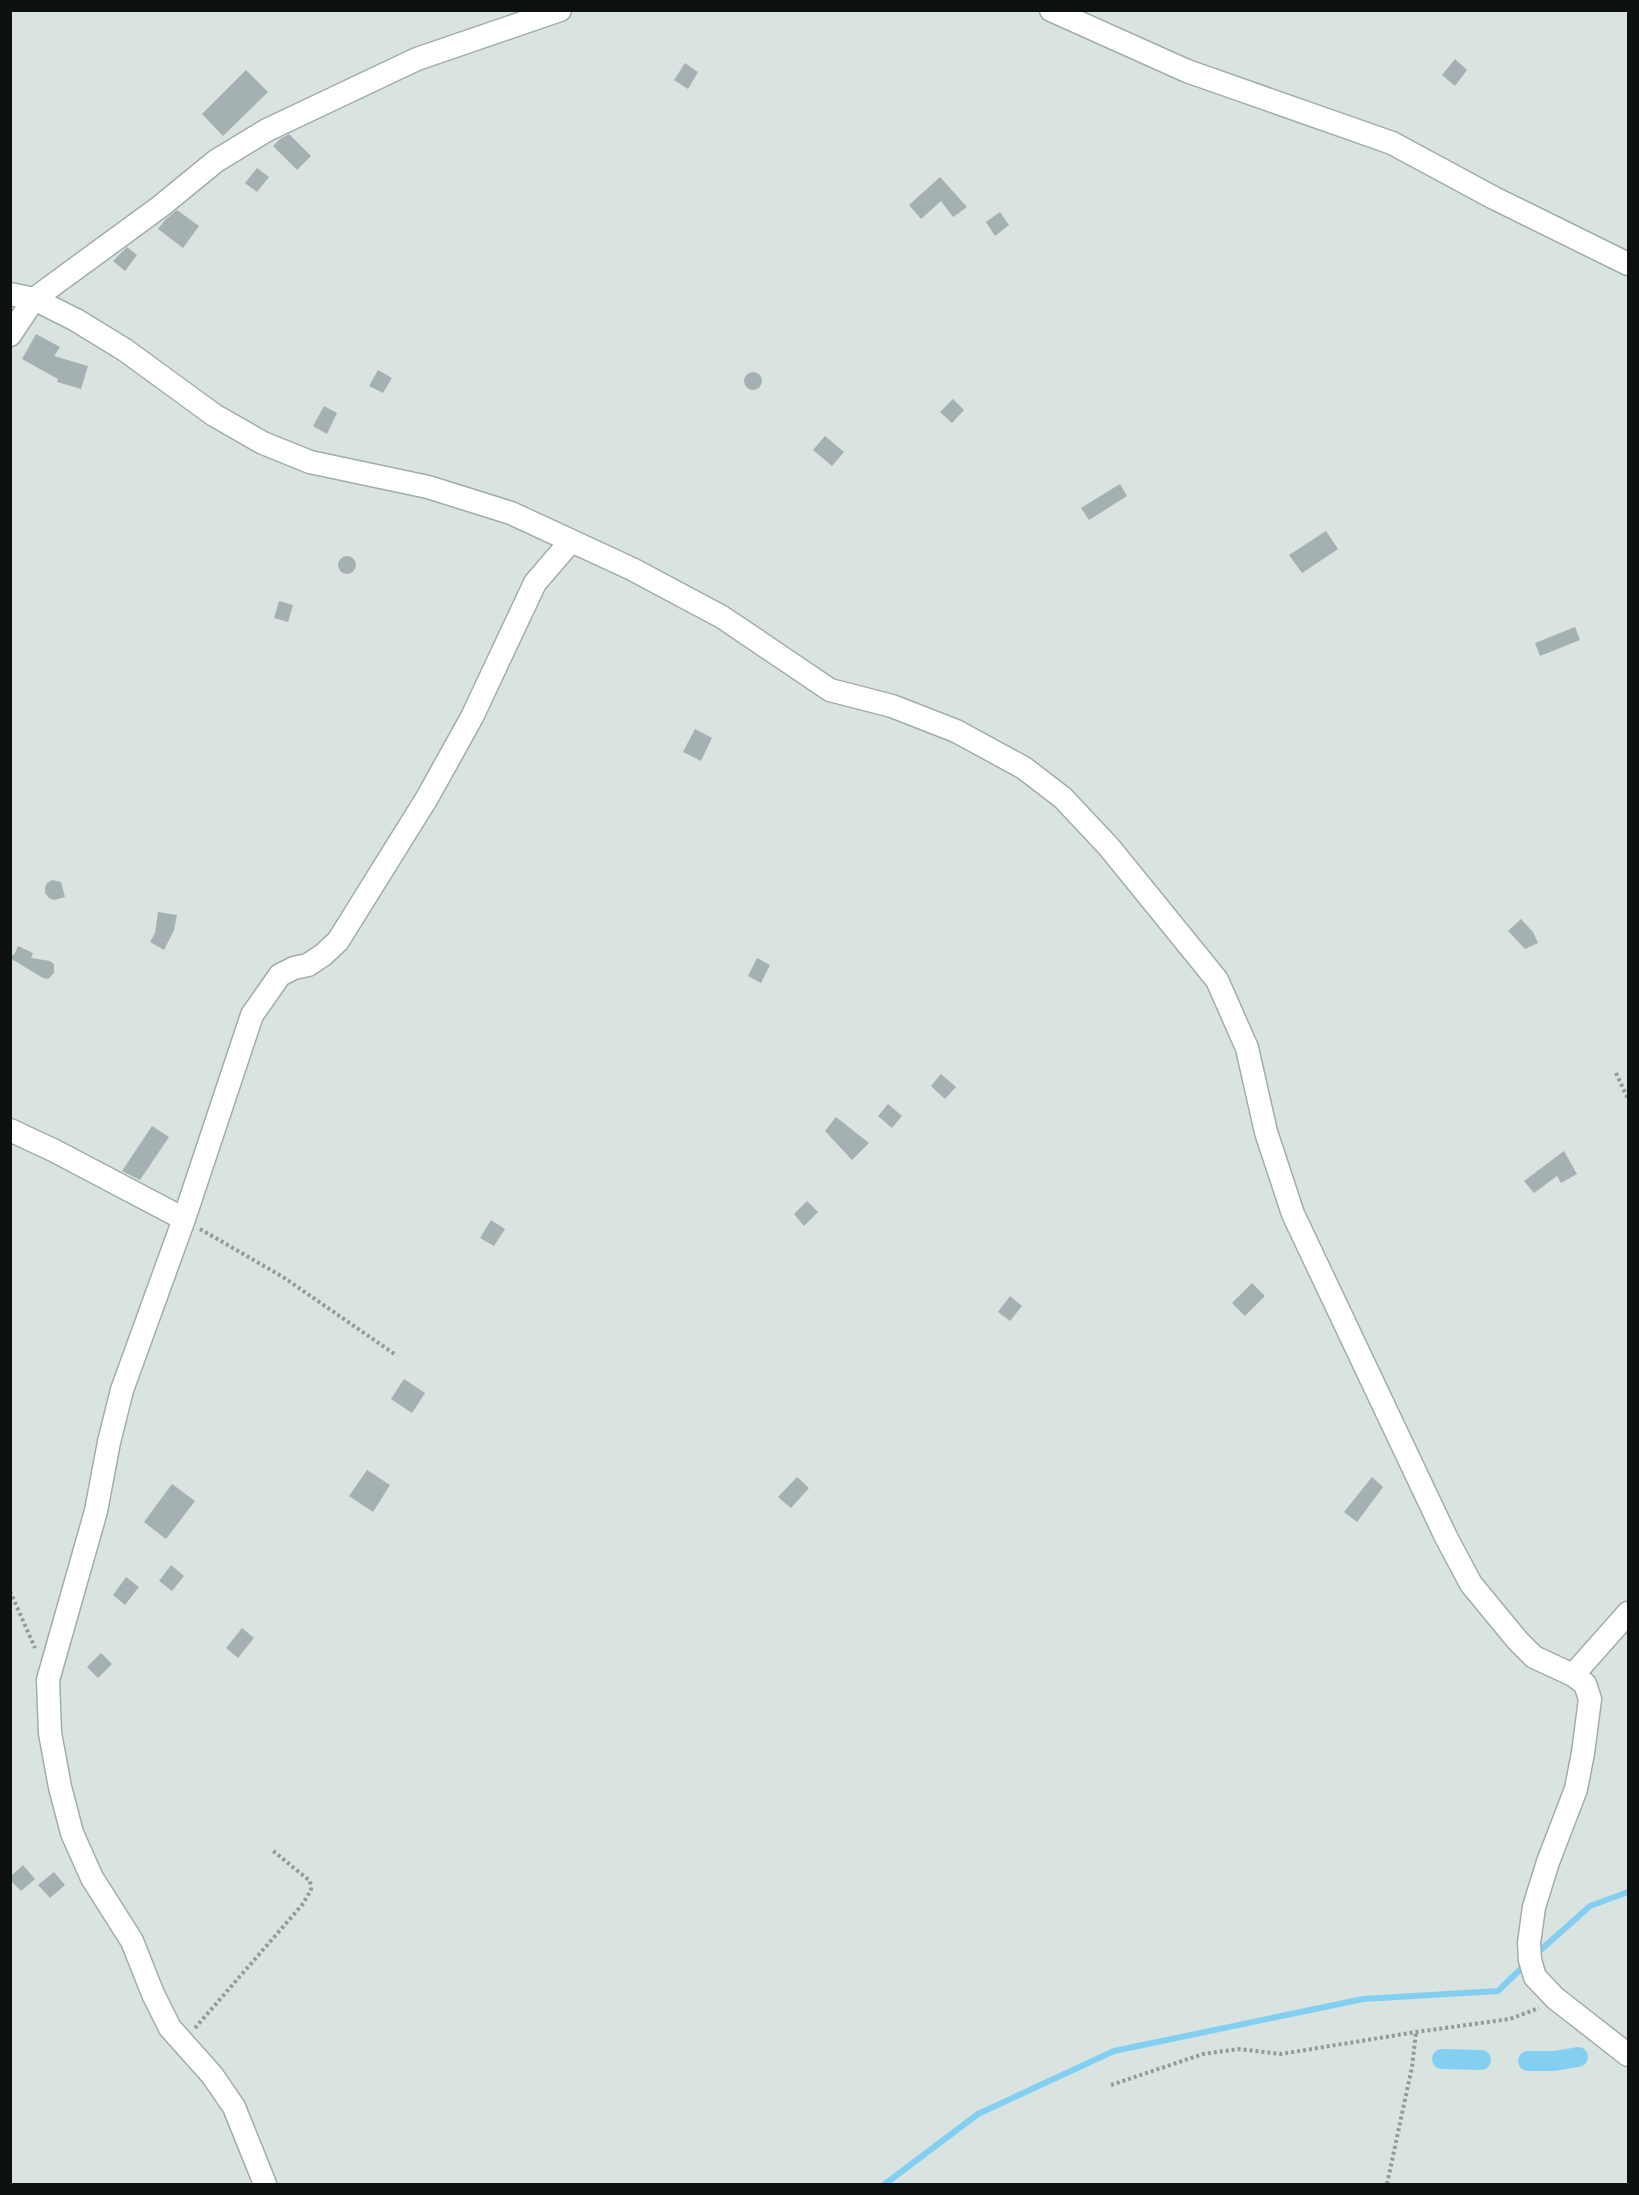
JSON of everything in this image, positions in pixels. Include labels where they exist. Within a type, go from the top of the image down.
[{"type":"street","points":[[10,335],[34,299],[161,206],[216,161],[267,130],[417,59],[560,10]]},
{"type":"street","points":[[1051,10],[1187,71],[1392,143],[1494,198],[1629,264]]},
{"type":"street","points":[[10,294],[34,299],[76,320],[125,350],[214,415],[262,443],[310,462],[428,487],[511,513],[632,569],[722,617],[830,690],[892,706],[956,731],[1024,768],[1063,798],[1109,848],[1217,980],[1247,1048],[1266,1131],[1293,1214],[1446,1537],[1471,1584],[1534,1657],[1573,1675],[1584,1684],[1590,1699],[1576,1789],[1548,1862],[1534,1907],[1529,1943],[1530,1960],[1535,1977],[1555,1998],[1629,2055]]},
{"type":"street","points":[[265,2184],[234,2107],[212,2075],[170,2028],[153,1994],[132,1941],[92,1878],[72,1833],[60,1787],[50,1733],[48,1680],[96,1511],[109,1442],[123,1390],[184,1219],[252,1016],[280,975],[294,968],[308,965],[323,955],[338,940],[427,798],[472,717],[535,583],[571,541]]},
{"type":"street","points":[[10,1130],[184,1219]]},
{"type":"street","points":[[1573,1675],[1629,1613]]},
{"type":"path","points":[[1616,1073],[1629,1099]]},
{"type":"path","points":[[184,1219],[283,1277],[396,1356]]},
{"type":"path","points":[[10,1591],[35,1649]]},
{"type":"path","points":[[182,2042],[302,1905],[311,1890],[309,1881],[272,1850]]},
{"type":"path","points":[[1111,2085],[1203,2054],[1239,2049],[1281,2054],[1510,2019],[1541,2007],[1555,1998]]},
{"type":"path","points":[[1387,2184],[1412,2067],[1416,2032]]},
{"type":"building","points":[[1455,59],[1467,70],[1455,86],[1442,75]]},
{"type":"building","points":[[685,63],[698,72],[688,89],[674,80]]},
{"type":"building","points":[[246,70],[268,92],[223,136],[202,114]]},
{"type":"building","points":[[289,134],[311,156],[297,170],[273,146]]},
{"type":"building","points":[[257,168],[269,177],[257,192],[245,183]]},
{"type":"building","points":[[940,177],[967,207],[953,217],[941,201],[921,219],[909,205]]},
{"type":"building","points":[[177,210],[199,226],[183,248],[158,229]]},
{"type":"building","points":[[1000,212],[1009,225],[995,236],[986,222]]},
{"type":"building","points":[[127,247],[137,255],[125,271],[113,261]]},
{"type":"building","points":[[36,334],[60,347],[54,356],[88,366],[81,389],[57,382],[58,379],[22,359]]},
{"type":"building","points":[[378,370],[392,378],[383,393],[369,386]]},
{"type":"building","points":[[753,372],[759,375],[762,381],[759,387],[753,390],[747,387],[744,381],[747,375]]},
{"type":"building","points":[[953,399],[964,410],[952,423],[940,412]]},
{"type":"building","points":[[324,406],[337,413],[327,434],[313,426]]},
{"type":"building","points":[[825,436],[844,452],[832,466],[813,450]]},
{"type":"building","points":[[1120,484],[1127,496],[1089,520],[1081,508]]},
{"type":"building","points":[[1326,531],[1338,549],[1302,573],[1289,555]]},
{"type":"building","points":[[347,556],[353,559],[356,565],[353,571],[347,574],[341,571],[338,565],[341,559]]},
{"type":"building","points":[[279,601],[293,605],[288,622],[274,618]]},
{"type":"building","points":[[1575,627],[1580,640],[1540,656],[1535,643]]},
{"type":"building","points":[[695,729],[712,738],[701,761],[683,752]]},
{"type":"building","points":[[52,880],[61,882],[65,897],[54,900],[45,893],[47,883]]},
{"type":"building","points":[[158,912],[177,915],[174,930],[164,950],[150,942],[155,933]]},
{"type":"building","points":[[1521,919],[1533,932],[1538,943],[1525,949],[1508,931]]},
{"type":"building","points":[[18,946],[33,953],[31,958],[50,961],[54,964],[54,973],[48,979],[43,978],[10,958]]},
{"type":"building","points":[[757,958],[770,965],[761,983],[748,976]]},
{"type":"building","points":[[941,1074],[956,1087],[945,1099],[931,1086]]},
{"type":"building","points":[[888,1104],[902,1116],[892,1128],[878,1116]]},
{"type":"building","points":[[836,1117],[869,1143],[852,1160],[825,1131]]},
{"type":"building","points":[[152,1126],[169,1137],[140,1180],[122,1171]]},
{"type":"building","points":[[1564,1151],[1577,1174],[1561,1183],[1557,1176],[1534,1193],[1524,1181]]},
{"type":"building","points":[[807,1201],[818,1212],[804,1226],[794,1214]]},
{"type":"building","points":[[491,1220],[505,1229],[494,1246],[480,1238]]},
{"type":"building","points":[[1252,1283],[1265,1296],[1245,1316],[1232,1303]]},
{"type":"building","points":[[1010,1296],[1022,1306],[1010,1321],[998,1312]]},
{"type":"building","points":[[404,1379],[425,1393],[412,1413],[391,1399]]},
{"type":"building","points":[[367,1470],[390,1485],[373,1512],[349,1496]]},
{"type":"building","points":[[797,1477],[809,1488],[791,1508],[778,1497]]},
{"type":"building","points":[[1372,1477],[1383,1487],[1357,1522],[1344,1512]]},
{"type":"building","points":[[172,1484],[195,1501],[166,1539],[144,1522]]},
{"type":"building","points":[[171,1565],[184,1576],[172,1591],[159,1581]]},
{"type":"building","points":[[126,1577],[139,1587],[125,1605],[113,1595]]},
{"type":"building","points":[[242,1628],[254,1638],[238,1658],[226,1648]]},
{"type":"building","points":[[101,1653],[112,1664],[98,1678],[87,1667]]},
{"type":"building","points":[[23,1865],[35,1879],[21,1891],[10,1880],[10,1877]]},
{"type":"building","points":[[54,1872],[65,1885],[50,1898],[38,1885]]},
{"type":"waterway","points":[[1535,1955],[1590,1906],[1628,1892]]},
{"type":"waterway","points":[[885,2184],[978,2114],[1114,2051],[1363,1999],[1498,1991],[1526,1964]]},
{"type":"waterway","points":[[1528,2061],[1554,2061],[1578,2057]]},
{"type":"waterway","points":[[1442,2059],[1481,2060]]}]
